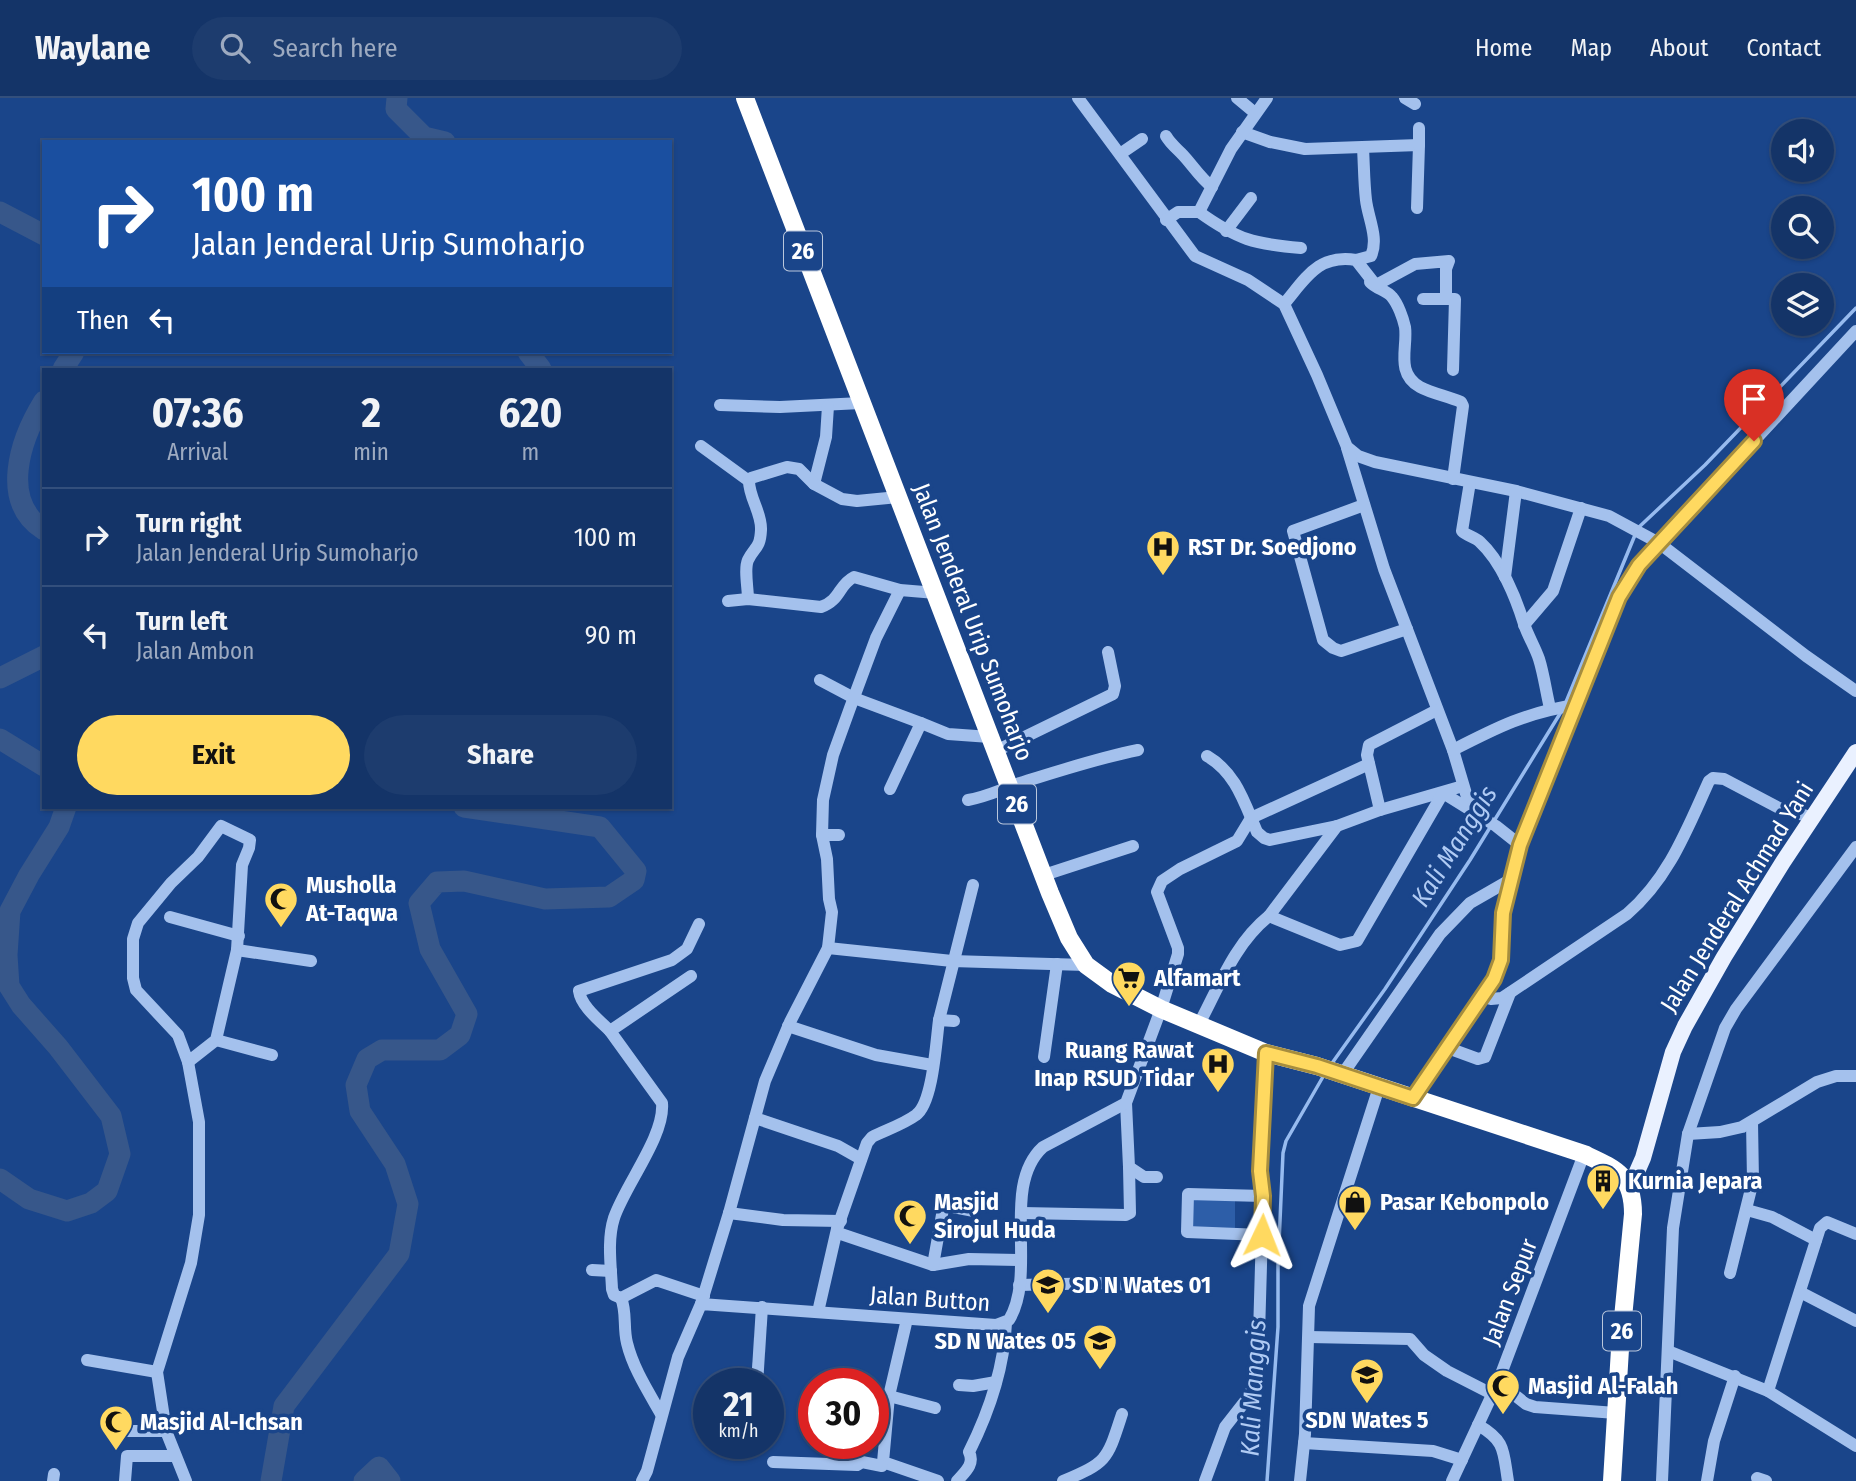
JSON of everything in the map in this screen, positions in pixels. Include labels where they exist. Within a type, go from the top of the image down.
[{"type":"highway","name":"Jalan Jenderal Urip Sumoharjo","points":[[745,98],[1044,875],[1069,938],[1086,965],[1112,984],[1198,1026],[1266,1053],[1317,1066],[1584,1154],[1612,1167],[1628,1182]]},
{"type":"highway","name":"26","points":[[1612,1481],[1633,1214],[1633,1196],[1628,1182]]},
{"type":"main road","name":"Jalan Jenderal Achmad Yani","points":[[1628,1182],[1636,1174],[1643,1158],[1673,1052],[1685,1026],[1783,862],[1856,752]]},
{"type":"street","points":[[1078,98],[1195,256],[1248,280],[1284,304],[1347,447],[1407,629],[1453,750],[1463,786],[1476,813]]},
{"type":"street","points":[[1237,98],[1255,113]]},
{"type":"street","points":[[1199,212],[1242,132],[1267,98]]},
{"type":"street","points":[[1417,208],[1419,128]]},
{"type":"street","points":[[1242,132],[1270,142],[1305,149],[1419,145]]},
{"type":"street","points":[[1166,136],[1173,148],[1179,151],[1212,187]]},
{"type":"street","points":[[1120,154],[1142,139]]},
{"type":"street","points":[[1284,304],[1322,264],[1336,259],[1368,258],[1373,254],[1373,225],[1366,203],[1363,148]]},
{"type":"street","points":[[1226,231],[1251,198]]},
{"type":"street","points":[[1166,220],[1178,212],[1199,212],[1226,231],[1259,244],[1301,248]]},
{"type":"street","points":[[1355,259],[1374,284],[1415,264],[1449,261],[1446,269],[1446,299]]},
{"type":"street","points":[[1355,259],[1353,262],[1373,286],[1391,295],[1401,315],[1405,329],[1402,355],[1404,365],[1414,382],[1425,389],[1461,402],[1464,406],[1453,479]]},
{"type":"street","points":[[1387,279],[1402,305]]},
{"type":"street","points":[[1423,299],[1455,299],[1453,370]]},
{"type":"street","points":[[1413,1098],[1494,979],[1501,960],[1503,913],[1510,880],[1564,706],[1619,597],[1639,565],[1856,331]]},
{"type":"street","points":[[720,405],[828,406],[861,403]]},
{"type":"street","points":[[814,484],[826,437],[828,406]]},
{"type":"street","points":[[701,446],[749,481]]},
{"type":"street","points":[[1347,447],[1358,456],[1375,462],[1516,491],[1609,516],[1628,525],[1659,543],[1856,691]]},
{"type":"street","points":[[748,599],[747,562],[759,546],[761,530],[761,521],[749,489],[751,478],[787,467],[799,469],[814,484],[842,499],[857,501],[898,497]]},
{"type":"street","points":[[1470,482],[1462,531],[1479,540],[1505,577],[1521,608],[1524,625],[1539,660],[1564,706]]},
{"type":"street","points":[[1505,577],[1516,491]]},
{"type":"street","points":[[1364,505],[1293,531],[1323,640],[1341,651],[1407,629]]},
{"type":"street","points":[[1524,625],[1553,591],[1581,508]]},
{"type":"street","points":[[728,601],[748,599],[821,607],[838,597],[849,579],[854,577],[900,590],[936,593]]},
{"type":"street","points":[[642,1481],[678,1357],[702,1300],[729,1213],[765,1081],[788,1026],[828,948],[832,912],[822,835],[823,800],[831,766],[876,638],[900,590]]},
{"type":"street","points":[[820,680],[854,698],[948,734],[993,744],[1108,698],[1113,694],[1115,686],[1108,652]]},
{"type":"street","points":[[1453,750],[1510,721],[1564,706]]},
{"type":"street","points":[[1380,810],[1367,755],[1370,743],[1437,710]]},
{"type":"street","points":[[890,789],[922,723]]},
{"type":"street","points":[[968,800],[1103,757],[1138,750]]},
{"type":"street","points":[[1207,756],[1221,764],[1229,774],[1257,832],[1270,840],[1337,826],[1380,810],[1463,786]]},
{"type":"street","points":[[1022,1213],[1130,1213],[1126,1103],[1178,954],[1157,892],[1162,881],[1180,869],[1237,841],[1251,818],[1369,764]]},
{"type":"street","points":[[1483,997],[1502,998],[1627,914],[1644,899],[1673,859],[1709,781],[1713,778],[1724,779],[1781,808],[1814,818]]},
{"type":"street","points":[[1443,793],[1493,823],[1520,845]]},
{"type":"street","points":[[1269,916],[1340,945],[1357,941],[1443,793]]},
{"type":"street","points":[[186,1481],[166,1432],[157,1372],[191,1263],[199,1215],[199,1122],[188,1062],[177,1035],[136,990],[133,978],[133,939],[138,923],[171,883],[198,857],[221,825],[250,840],[242,865],[238,943],[216,1040],[188,1062]]},
{"type":"street","points":[[1198,1026],[1242,943],[1253,929],[1269,916],[1337,826]]},
{"type":"street","points":[[822,835],[839,835]]},
{"type":"street","points":[[1044,875],[1133,846]]},
{"type":"street","points":[[1662,1481],[1673,1228],[1688,1134],[1725,1028],[1736,1009],[1856,847]]},
{"type":"street","points":[[1340,1074],[1440,934],[1470,903],[1510,880]]},
{"type":"street","points":[[818,1312],[839,1225],[867,1143],[872,1137],[916,1115],[929,1095],[939,1020],[973,885]]},
{"type":"street","points":[[170,917],[238,943],[312,961]]},
{"type":"street","points":[[661,1414],[634,1364],[628,1347],[624,1308],[621,1298],[614,1295],[611,1289],[611,1271],[612,1223],[622,1198],[639,1171],[663,1114],[662,1103],[610,1031],[579,996],[579,991],[672,960],[687,949],[699,924]]},
{"type":"street","points":[[828,948],[952,961],[1086,965]]},
{"type":"street","points":[[1044,1057],[1057,964]]},
{"type":"street","points":[[610,1031],[691,976]]},
{"type":"street","points":[[1448,1048],[1478,1059],[1485,1057],[1511,992]]},
{"type":"street","points":[[939,1020],[954,1021]]},
{"type":"street","points":[[788,1026],[876,1055],[932,1065]]},
{"type":"street","points":[[216,1040],[272,1055]]},
{"type":"street","points":[[1205,1481],[1224,1427],[1250,1395],[1258,1369],[1263,1196],[1260,1171],[1266,1053]]},
{"type":"street","points":[[1688,1134],[1720,1132],[1752,1122],[1817,1082],[1836,1076],[1856,1076]]},
{"type":"street","points":[[1300,1481],[1309,1306],[1379,1087]]},
{"type":"street","name":"Jalan Button","points":[[621,1298],[656,1280],[702,1300],[906,1319],[996,1325],[1006,1323],[1013,1313],[1019,1285],[1026,1175],[1035,1154],[1042,1147],[1126,1103]]},
{"type":"street","points":[[755,1118],[838,1146],[861,1159]]},
{"type":"street","points":[[1730,1273],[1753,1181],[1752,1122]]},
{"type":"street","name":"Jalan Sepur","points":[[1452,1481],[1498,1382],[1584,1154]]},
{"type":"street","points":[[1129,1167],[1144,1177],[1157,1177]]},
{"type":"street","points":[[1262,1235],[1187,1232],[1188,1195],[1263,1196]]},
{"type":"street","points":[[933,1265],[943,1209],[948,1206],[974,1211]]},
{"type":"street","points":[[1747,1210],[1772,1217],[1816,1240]]},
{"type":"street","points":[[729,1213],[839,1225]]},
{"type":"street","points":[[1768,1391],[1820,1228],[1827,1222],[1856,1234]]},
{"type":"street","points":[[839,1225],[841,1236],[933,1265],[969,1259],[1021,1260]]},
{"type":"street","points":[[592,1270],[611,1271]]},
{"type":"street","points":[[1019,1285],[1105,1283],[1130,1286]]},
{"type":"street","points":[[1800,1292],[1856,1321]]},
{"type":"street","points":[[758,1368],[762,1307]]},
{"type":"street","points":[[906,1319],[889,1396],[935,1408]]},
{"type":"street","points":[[957,1481],[969,1465],[969,1452],[981,1428],[996,1382],[1003,1355],[1006,1323]]},
{"type":"street","points":[[1309,1337],[1410,1339],[1424,1356],[1492,1394]]},
{"type":"street","points":[[1668,1351],[1768,1391],[1856,1446]]},
{"type":"street","points":[[87,1360],[157,1372]]},
{"type":"street","points":[[1707,1481],[1714,1441],[1735,1376]]},
{"type":"street","points":[[959,1385],[973,1386],[996,1382]]},
{"type":"street","points":[[1498,1382],[1526,1404],[1535,1407],[1616,1413]]},
{"type":"street","points":[[1063,1481],[1094,1468],[1105,1457],[1122,1414]]},
{"type":"street","points":[[1478,1425],[1499,1440],[1508,1481]]},
{"type":"street","points":[[116,1431],[166,1432]]},
{"type":"street","points":[[1304,1443],[1433,1451],[1462,1460]]},
{"type":"street","points":[[125,1481],[127,1456],[175,1456]]},
{"type":"street","points":[[879,1481],[883,1459]]},
{"type":"street","points":[[773,1462],[883,1464],[937,1481]]},
{"type":"shaded area","points":[[1192,1197],[1235,1198],[1235,1230],[1191,1228]]},
{"type":"waterway","points":[[397,98],[396,109],[424,137],[437,140]]},
{"type":"waterway","points":[[0,212],[42,234]]},
{"type":"waterway","name":"Kali Manggis","points":[[1638,528],[1705,465],[1856,308]]},
{"type":"waterway","points":[[64,368],[73,354]]},
{"type":"waterway","points":[[530,354],[540,368]]},
{"type":"waterway","points":[[42,405],[27,434],[18,470],[22,504],[30,518],[42,528]]},
{"type":"waterway","name":"Kali Manggis","points":[[1566,702],[1635,535]]},
{"type":"waterway","points":[[0,678],[42,657]]},
{"type":"waterway","name":"Kali Manggis","points":[[1330,1066],[1385,989],[1470,860],[1561,712]]},
{"type":"waterway","points":[[0,739],[42,765]]},
{"type":"waterway","points":[[0,1179],[29,1199],[67,1211],[91,1203],[107,1191],[120,1154],[111,1116],[58,1047],[21,1005],[9,986],[7,955],[10,911],[59,827],[65,809]]},
{"type":"waterway","points":[[271,1481],[284,1406],[399,1254],[408,1204],[395,1164],[360,1111],[356,1085],[367,1059],[382,1050],[440,1050],[460,1035],[467,1014],[430,949],[419,903],[437,882],[464,881],[545,899],[609,897],[634,880],[636,871],[600,827],[478,809]]},
{"type":"waterway","name":"Kali Manggis","points":[[1267,1481],[1278,1327],[1283,1153],[1286,1141],[1324,1075]]},
{"type":"waterway","points":[[364,1481],[379,1467],[390,1481]]},
{"type":"place","name":"RST Dr. Soedjono","points":[[1163,577]]},
{"type":"place","name":"Musholla At-Taqwa","points":[[281,929]]},
{"type":"place","name":"Alfamart","points":[[1129,1008]]},
{"type":"place","name":"Ruang Rawat Inap RSUD Tidar","points":[[1218,1094]]},
{"type":"place","name":"Kurnia Jepara","points":[[1603,1211]]},
{"type":"place","name":"Pasar Kebonpolo","points":[[1355,1232]]},
{"type":"place","name":"Masjid Sirojul Huda","points":[[910,1246]]},
{"type":"place","name":"SD N Wates 01","points":[[1048,1315]]},
{"type":"place","name":"SD N Wates 05","points":[[1100,1371]]},
{"type":"place","name":"SDN Wates 5","points":[[1367,1405]]},
{"type":"place","name":"Masjid Al-Falah","points":[[1503,1416]]},
{"type":"place","name":"Masjid Al-Ichsan","points":[[116,1452]]},
{"type":"route","points":[[1262,1235],[1263,1196],[1260,1171],[1266,1053],[1317,1066],[1413,1098],[1494,979],[1501,960],[1503,913],[1520,845],[1619,597],[1639,565],[1754,441]]}]
